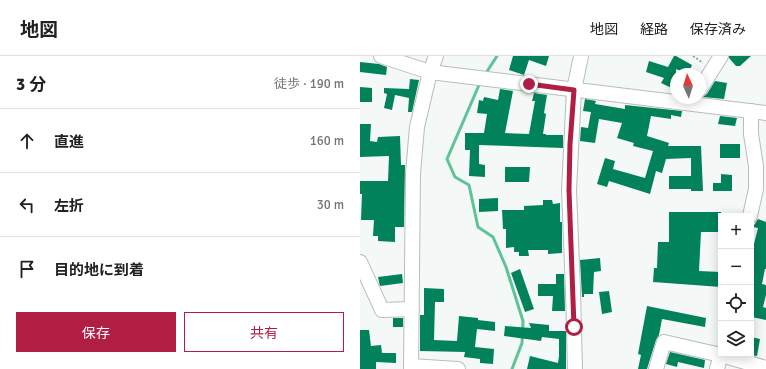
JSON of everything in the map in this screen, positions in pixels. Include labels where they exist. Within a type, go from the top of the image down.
[{"type":"street","points":[[382,56],[430,72],[574,90],[670,99]]},
{"type":"street","points":[[436,56],[430,72],[418,127],[413,173],[411,368],[458,369]]},
{"type":"street","points":[[575,369],[569,190],[570,144],[574,90],[581,56]]},
{"type":"street","points":[[706,80],[721,56]]},
{"type":"street","points":[[706,103],[766,113]]},
{"type":"street","points":[[751,111],[751,134],[756,166],[756,189],[751,213]]},
{"type":"street","points":[[360,262],[382,310],[412,309]]},
{"type":"street","points":[[656,369],[664,342],[718,354]]},
{"type":"street","points":[[717,369],[720,357]]},
{"type":"street","points":[[728,357],[766,368]]},
{"type":"building","points":[[513,56],[549,56],[546,66],[529,60],[524,75],[509,70]]},
{"type":"building","points":[[674,56],[692,65],[691,68],[670,68],[670,87],[661,83],[664,78],[646,72],[649,61],[668,67]]},
{"type":"building","points":[[729,56],[751,56],[740,66],[736,66]]},
{"type":"building","points":[[360,62],[379,64],[387,67],[386,75],[360,72]]},
{"type":"building","points":[[410,79],[419,80],[412,112],[408,112],[409,98],[395,95],[392,110],[384,108],[387,94],[384,93],[384,88],[409,89]]},
{"type":"building","points":[[715,81],[727,83],[724,99],[706,97]]},
{"type":"building","points":[[360,87],[372,88],[372,102],[360,102]]},
{"type":"building","points":[[500,89],[513,91],[505,133],[529,134],[535,101],[532,101],[534,93],[547,95],[543,134],[563,135],[563,148],[479,145],[479,164],[485,165],[485,177],[469,176],[470,150],[465,150],[465,133],[484,133],[487,114],[477,113],[479,100],[483,101],[484,97],[498,100]]},
{"type":"building","points":[[585,99],[596,101],[595,104],[625,109],[625,105],[682,111],[681,117],[671,115],[671,119],[651,116],[647,136],[669,143],[668,146],[701,146],[703,191],[691,191],[691,189],[669,189],[669,176],[691,176],[691,158],[666,159],[662,173],[656,171],[650,194],[609,181],[607,187],[597,184],[605,158],[615,161],[613,169],[645,178],[653,151],[633,146],[634,143],[617,138],[622,123],[599,119],[595,143],[580,141],[581,127],[588,128],[591,112],[583,111]]},
{"type":"building","points":[[720,116],[737,118],[735,126],[718,124]]},
{"type":"building","points":[[360,124],[371,124],[370,141],[377,142],[378,137],[400,136],[401,165],[405,165],[404,227],[395,227],[395,242],[378,241],[378,236],[373,236],[374,220],[361,220],[362,194],[360,194],[360,181],[388,181],[389,156],[360,157]]},
{"type":"building","points":[[720,144],[740,144],[740,158],[720,158]]},
{"type":"building","points":[[505,167],[530,167],[529,182],[505,182]]},
{"type":"building","points":[[721,174],[732,175],[732,191],[713,191],[713,183],[721,183]]},
{"type":"building","points":[[498,198],[498,211],[479,212],[479,199]]},
{"type":"building","points":[[543,200],[552,200],[553,204],[560,203],[560,222],[562,222],[562,253],[548,254],[548,250],[528,250],[529,256],[519,256],[519,252],[514,252],[514,247],[506,248],[506,229],[503,229],[502,210],[524,210],[524,206],[543,205]]},
{"type":"building","points":[[669,212],[721,212],[718,213],[718,232],[701,232],[699,271],[718,272],[718,287],[653,282],[654,268],[657,268],[658,242],[669,242]]},
{"type":"building","points":[[758,219],[766,222],[766,269],[762,284],[766,285],[766,295],[763,307],[766,308],[766,320],[754,318],[754,244],[758,228],[754,227]]},
{"type":"building","points":[[600,258],[601,271],[594,272],[593,294],[584,294],[584,297],[582,297],[580,260]]},
{"type":"building","points":[[520,269],[534,309],[525,312],[511,273]]},
{"type":"building","points":[[402,274],[403,283],[380,286],[378,277]]},
{"type":"building","points":[[556,274],[564,274],[565,311],[552,311],[553,296],[538,296],[538,284],[556,284]]},
{"type":"building","points":[[424,288],[444,289],[444,302],[435,302],[434,340],[457,341],[459,316],[495,322],[495,331],[477,329],[475,347],[494,349],[493,364],[480,363],[480,359],[464,357],[465,352],[420,351],[420,315],[424,315]]},
{"type":"building","points":[[609,291],[612,312],[602,314],[599,292]]},
{"type":"building","points":[[647,306],[706,318],[705,327],[662,319],[659,335],[647,369],[638,369],[641,355],[638,354]]},
{"type":"building","points":[[393,318],[403,318],[403,327],[393,327]]},
{"type":"building","points":[[529,323],[549,325],[549,331],[566,331],[566,369],[527,369],[530,356],[558,363],[559,356],[559,339],[542,337],[541,341],[504,336],[505,326],[531,328]]},
{"type":"building","points":[[360,330],[369,330],[371,346],[381,345],[382,353],[396,353],[396,363],[376,362],[376,369],[360,369]]},
{"type":"building","points":[[754,338],[760,339],[757,356],[754,356]]},
{"type":"building","points":[[670,352],[705,360],[704,368],[678,362],[677,367],[666,364]]},
{"type":"waterway","points":[[486,73],[497,56]]},
{"type":"waterway","points":[[479,85],[447,159],[455,177],[469,185],[478,227],[493,237],[506,267],[523,321],[522,343],[512,369]]},
{"type":"route","points":[[529,84],[574,90],[570,144],[569,190],[574,327]]}]
